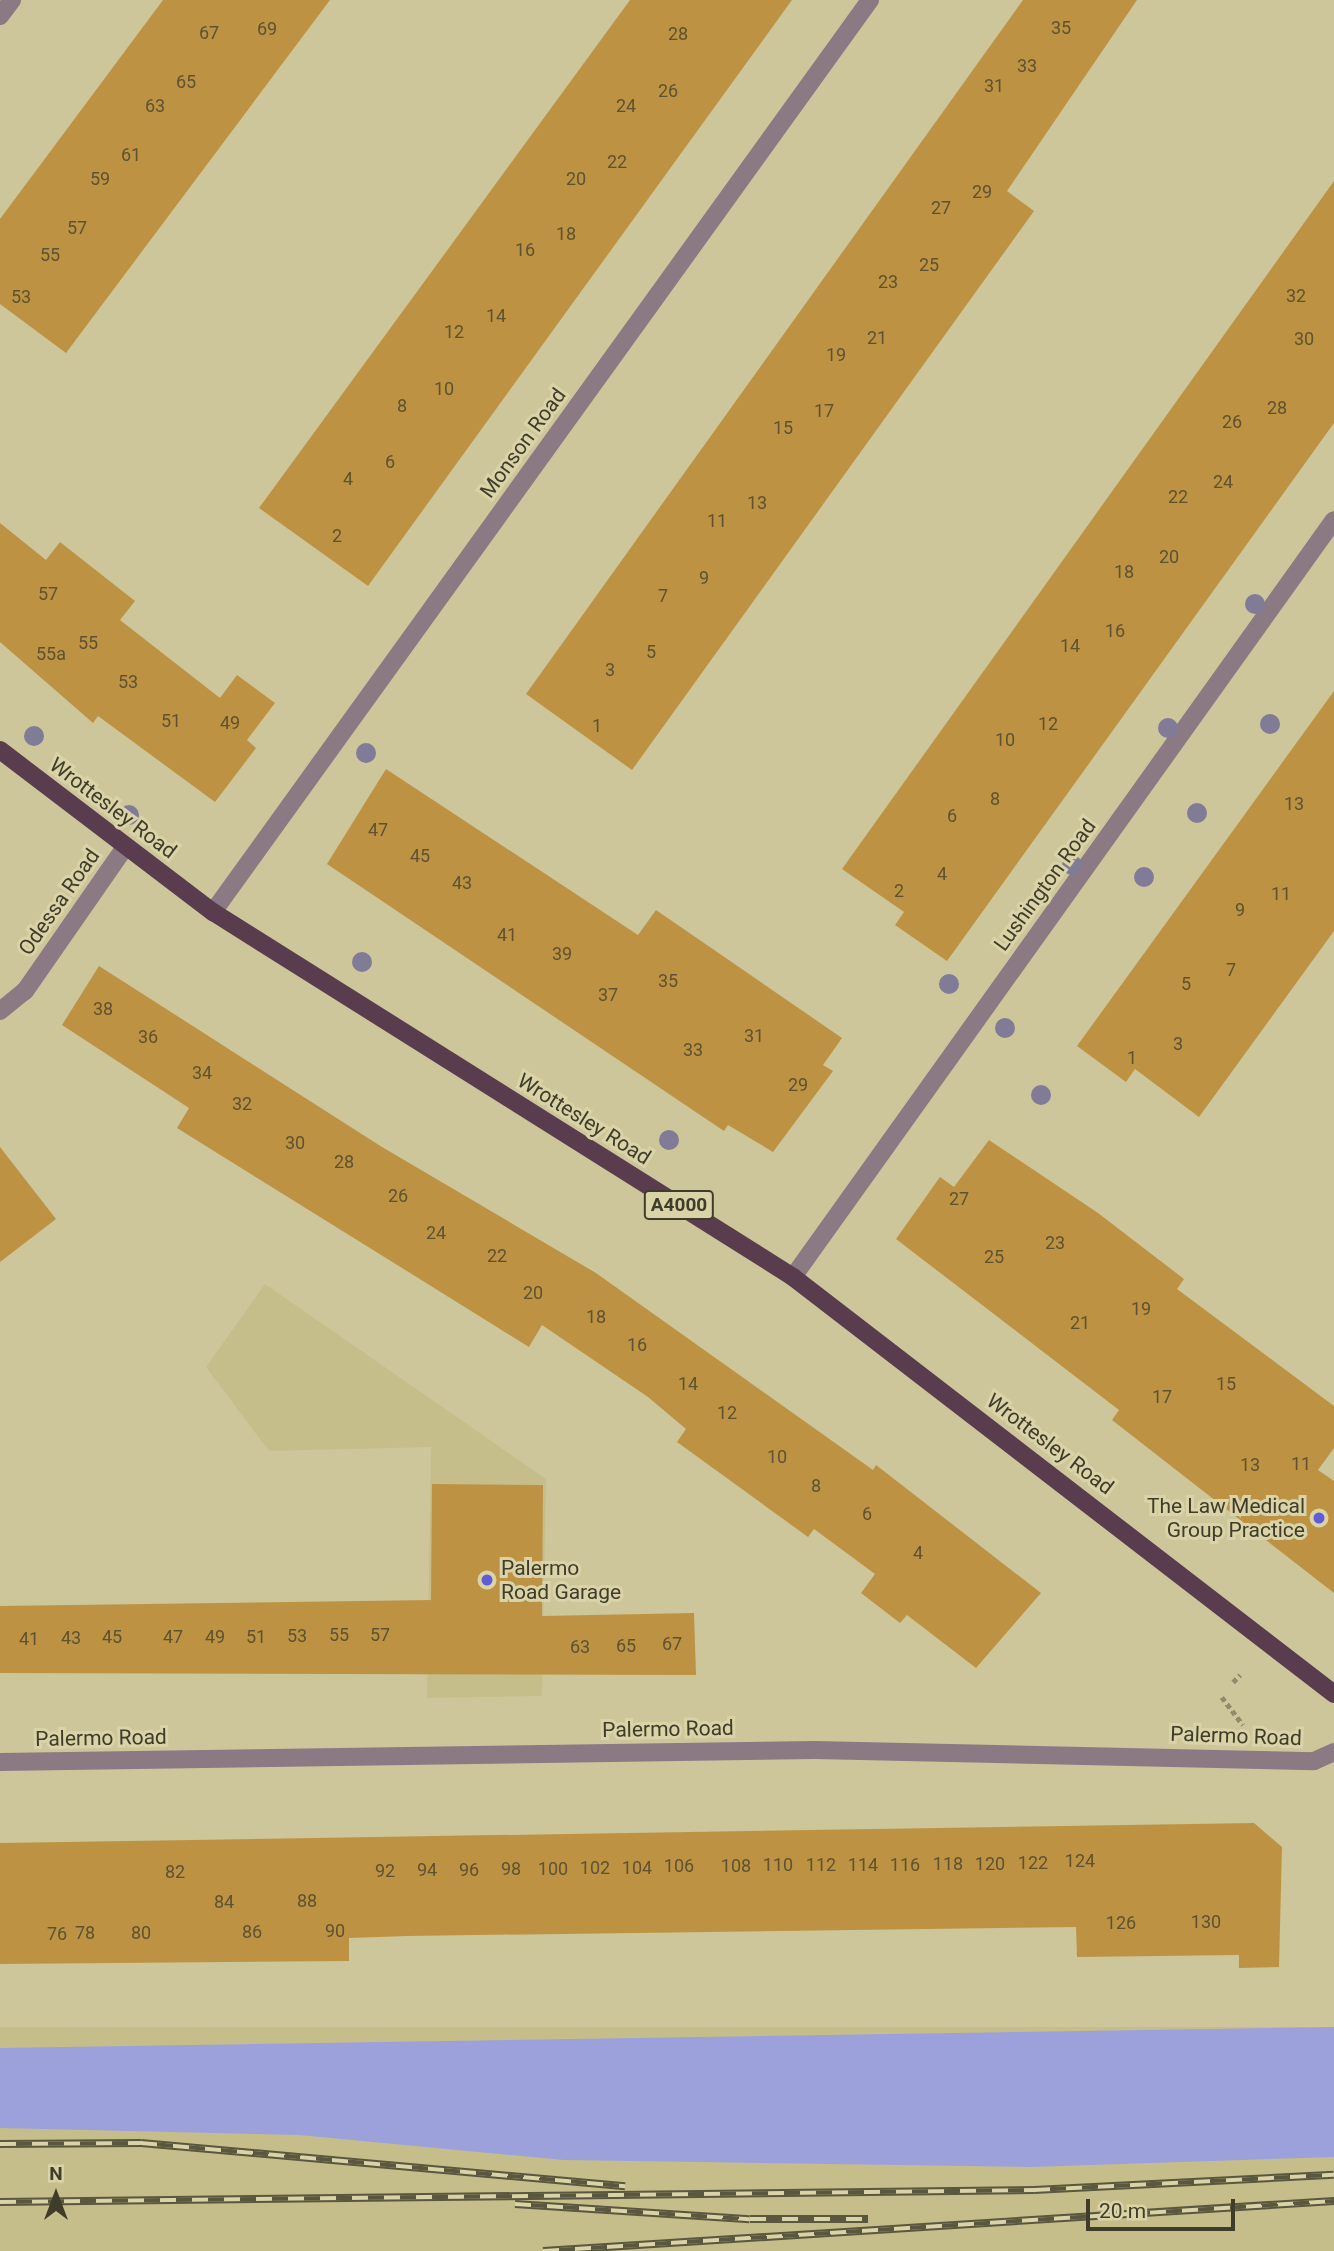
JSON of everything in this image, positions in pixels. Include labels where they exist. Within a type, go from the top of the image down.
[{"type":"main road","name":"Wrottesley Road","points":[[0,750],[213,912],[793,1277],[1334,1694]]},
{"type":"street","points":[[0,16],[12,0]]},
{"type":"street","name":"Monson Road","points":[[213,912],[870,0]]},
{"type":"street","name":"Lushington Road","points":[[793,1277],[1334,520]]},
{"type":"street","name":"Odessa Road","points":[[0,1011],[25,991],[125,847]]},
{"type":"street","name":"Palermo Road","points":[[0,1762],[816,1750],[1314,1761],[1334,1752]]},
{"type":"path","points":[[1233,1682],[1240,1675]]},
{"type":"path","points":[[1222,1697],[1247,1730]]},
{"type":"shaded area","points":[[265,1284],[546,1479],[542,1696],[427,1698],[431,1447],[269,1451],[206,1367]]},
{"type":"shaded area","points":[[0,2027],[1334,2027],[1334,2251],[0,2251]]},
{"type":"shaded area","points":[[1334,2027],[1334,2157],[1031,2167],[564,2160],[299,2135],[0,2128],[0,2048]]},
{"type":"building","points":[[163,0],[330,0],[66,353],[0,304],[0,219]]},
{"type":"building","points":[[630,0],[792,0],[368,586],[259,508]]},
{"type":"building","points":[[1023,0],[1137,0],[1007,191],[1034,211],[632,770],[526,694]]},
{"type":"building","points":[[1334,181],[1334,423],[947,961],[895,925],[904,912],[842,869]]},
{"type":"building","points":[[0,523],[46,560],[60,542],[135,601],[120,620],[220,698],[237,675],[275,703],[247,740],[256,748],[215,802],[98,716],[93,723],[0,642]]},
{"type":"building","points":[[1334,691],[1334,931],[1199,1117],[1135,1069],[1126,1082],[1077,1046]]},
{"type":"building","points":[[386,769],[638,935],[656,910],[842,1038],[823,1065],[833,1071],[773,1152],[728,1125],[724,1131],[327,864]]},
{"type":"building","points":[[99,966],[382,1147],[596,1273],[873,1470],[876,1465],[1041,1593],[976,1668],[907,1615],[900,1623],[861,1593],[875,1574],[814,1529],[808,1537],[677,1442],[686,1429],[648,1397],[542,1325],[529,1347],[177,1128],[189,1108],[62,1025]]},
{"type":"building","points":[[989,1140],[1098,1213],[1184,1279],[1177,1289],[1334,1406],[1334,1448],[1318,1470],[1334,1481],[1334,1593],[1112,1420],[1119,1410],[896,1239],[940,1177],[954,1187]]},
{"type":"building","points":[[0,1147],[56,1219],[0,1262]]},
{"type":"building","points":[[432,1484],[543,1485],[542,1616],[694,1613],[696,1675],[0,1673],[0,1606],[431,1600]]},
{"type":"building","points":[[1254,1823],[1282,1847],[1279,1967],[1239,1968],[1239,1955],[1077,1957],[1076,1927],[407,1936],[349,1938],[349,1961],[0,1964],[0,1843]]},
{"type":"railway","points":[[0,2144],[141,2143],[625,2186]]},
{"type":"railway","points":[[0,2202],[1034,2190],[1334,2175]]},
{"type":"railway","points":[[543,2251],[1334,2201]]},
{"type":"railway","points":[[515,2204],[750,2219],[868,2219]]},
{"type":"place","name":"The Law Medical Group Practice","points":[[1319,1518]]},
{"type":"place","name":"Palermo Road Garage","points":[[487,1580]]}]
